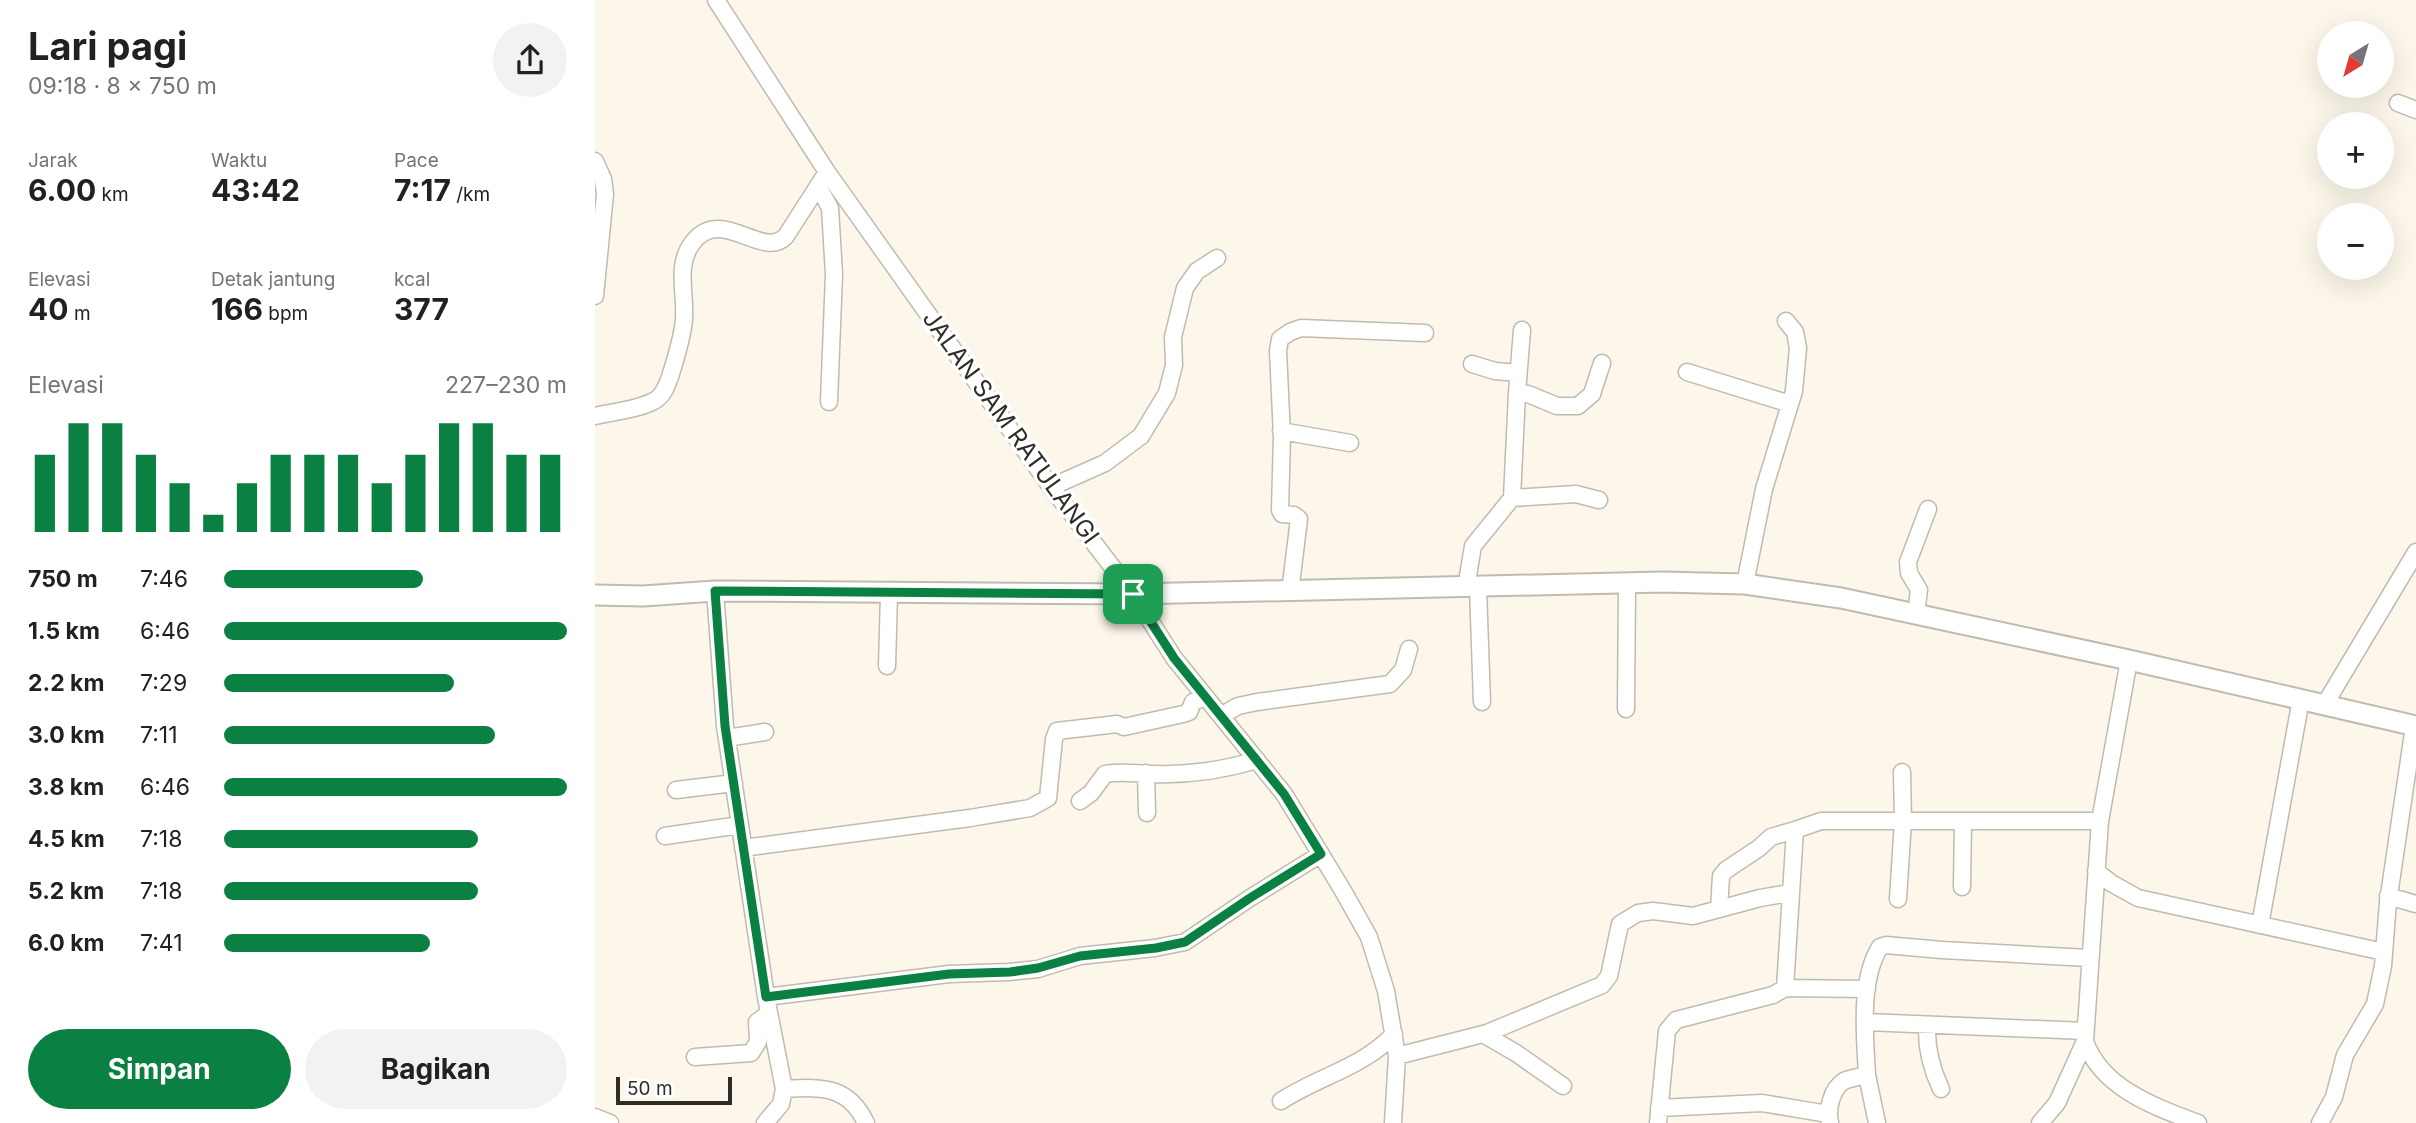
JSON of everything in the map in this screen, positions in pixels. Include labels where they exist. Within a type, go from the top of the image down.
[{"type":"main road","points":[[595,595],[643,596],[715,591],[1133,594],[1745,584],[1841,598],[2129,660],[2415,726]]},
{"type":"street","name":"JALAN SAM RATULANGI","points":[[716,0],[823,179],[1133,594],[1174,658],[1284,794],[1321,854],[1369,937],[1386,991],[1397,1056],[1393,1123]]},
{"type":"street","points":[[2398,103],[2416,110]]},
{"type":"street","points":[[595,161],[603,179],[605,194],[595,296]]},
{"type":"street","points":[[823,179],[830,208],[834,274],[829,402]]},
{"type":"street","points":[[595,416],[656,400],[664,391],[675,362],[684,318],[684,258],[696,238],[707,231],[717,229],[729,230],[769,243],[779,242],[786,236],[823,179]]},
{"type":"street","points":[[1051,487],[1105,463],[1141,436],[1167,393],[1174,365],[1173,337],[1185,288],[1197,271],[1217,258]]},
{"type":"street","points":[[1745,584],[1764,489],[1790,404],[1798,348],[1795,332],[1786,321]]},
{"type":"street","points":[[1290,592],[1299,519],[1294,515],[1282,514],[1280,510],[1279,342],[1283,335],[1301,328],[1425,333]]},
{"type":"street","points":[[1482,702],[1472,588],[1473,546],[1512,498],[1522,330]]},
{"type":"street","points":[[1517,393],[1528,394],[1557,406],[1578,406],[1592,394],[1602,363]]},
{"type":"street","points":[[1472,364],[1495,371],[1518,373]]},
{"type":"street","points":[[1687,372],[1790,404]]},
{"type":"street","points":[[1281,431],[1350,443]]},
{"type":"street","points":[[1512,498],[1576,494],[1598,500]]},
{"type":"street","points":[[1916,614],[1919,590],[1909,573],[1908,562],[1928,509]]},
{"type":"street","points":[[2325,704],[2416,552]]},
{"type":"street","points":[[1626,709],[1627,584]]},
{"type":"street","points":[[715,591],[727,737],[767,1005],[783,1089],[781,1104],[765,1123]]},
{"type":"street","points":[[887,666],[889,594]]},
{"type":"street","points":[[1221,716],[1238,706],[1257,702],[1390,684],[1403,670],[1409,649]]},
{"type":"street","points":[[2129,660],[2100,821],[2085,1036],[2091,1058],[2103,1073],[2155,1107],[2199,1123]]},
{"type":"street","points":[[743,848],[1030,808],[1048,798],[1057,731],[1117,724],[1126,727],[1183,714],[1189,712],[1193,702],[1206,697]]},
{"type":"street","points":[[2260,925],[2301,699]]},
{"type":"street","points":[[2320,1123],[2334,1097],[2345,1055],[2375,1004],[2384,953],[2388,896],[2415,726]]},
{"type":"street","points":[[727,737],[765,732]]},
{"type":"street","points":[[1080,801],[1091,793],[1105,774],[1216,771],[1257,760]]},
{"type":"street","points":[[1898,899],[1903,821],[1902,772]]},
{"type":"street","points":[[1146,773],[1147,813]]},
{"type":"street","points":[[676,790],[734,783]]},
{"type":"street","points":[[1719,909],[1721,876],[1726,870],[1771,837],[1821,821],[2100,821]]},
{"type":"street","points":[[1962,887],[1963,821]]},
{"type":"street","points":[[665,836],[740,825]]},
{"type":"street","points":[[1785,988],[1795,830]]},
{"type":"street","points":[[767,1005],[949,974],[1028,970],[1080,956],[1156,948],[1185,942],[1321,854]]},
{"type":"street","points":[[2096,871],[2138,898],[2384,953]]},
{"type":"street","points":[[1397,1056],[1483,1034],[1602,985],[1609,976],[1620,924],[1638,913],[1653,911],[1693,916],[1789,893]]},
{"type":"street","points":[[2388,896],[2416,904]]},
{"type":"street","points":[[1877,1123],[1864,1048],[1867,989],[1879,947],[1886,944],[1942,950],[2089,958]]},
{"type":"street","points":[[1867,989],[1785,988],[1773,995],[1676,1020],[1667,1031],[1659,1115],[1762,1103],[1829,1119],[1837,1088],[1844,1081],[1867,1075]]},
{"type":"street","points":[[695,1057],[751,1053],[758,1042],[757,1022],[767,1005]]},
{"type":"street","points":[[1866,1022],[2085,1036]]},
{"type":"street","points":[[1927,1024],[1926,1041],[1931,1069],[1941,1089]]},
{"type":"street","points":[[1281,1101],[1303,1086],[1368,1056],[1383,1047],[1394,1034]]},
{"type":"street","points":[[1483,1034],[1563,1086]]},
{"type":"street","points":[[2040,1123],[2057,1103],[2085,1036]]},
{"type":"street","points":[[783,1089],[812,1087],[843,1094],[860,1111],[866,1123]]},
{"type":"street","points":[[595,1117],[610,1123]]},
{"type":"route","points":[[715,591],[1133,594],[1174,658],[1284,794],[1321,854],[1185,942],[1156,948],[1080,956],[1038,968],[1010,972],[949,974],[766,997],[725,726],[715,591]]}]
